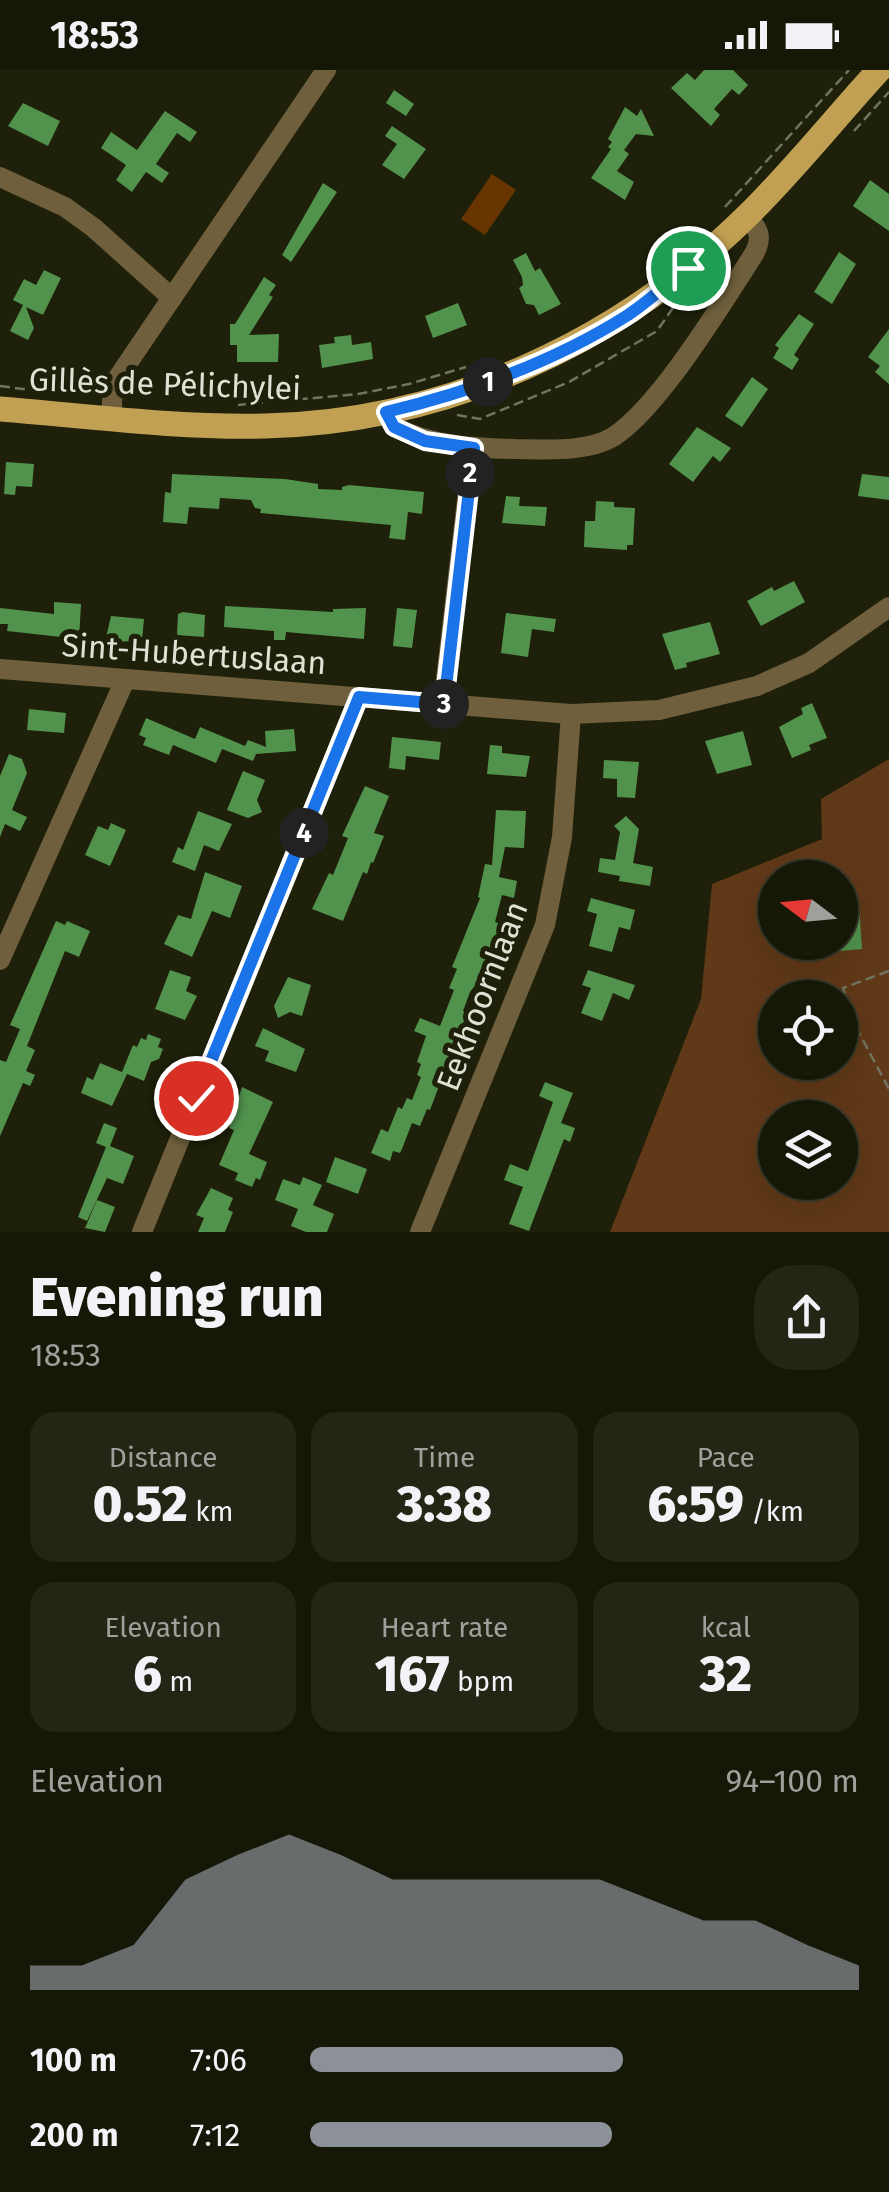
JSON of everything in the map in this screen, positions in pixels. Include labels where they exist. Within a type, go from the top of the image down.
[{"type":"main road","name":"Gillès de Pélichylei","points":[[0,409],[264,426],[345,420],[386,412],[523,371],[628,315],[879,70]]},
{"type":"street","points":[[112,418],[116,379],[326,70]]},
{"type":"street","points":[[0,178],[79,218],[172,298]]},
{"type":"street","points":[[386,412],[394,427],[425,441],[474,448],[548,449],[611,438],[647,408],[760,243],[760,234],[735,212]]},
{"type":"street","points":[[444,704],[474,448]]},
{"type":"street","name":"Sint-Hubertuslaan","points":[[0,668],[571,714],[659,710],[758,686],[810,663],[889,607]]},
{"type":"street","points":[[0,960],[125,680]]},
{"type":"street","points":[[142,1232],[359,697]]},
{"type":"street","name":"Eekhoornlaan","points":[[420,1232],[545,925],[562,837],[571,714]]},
{"type":"path","points":[[735,212],[849,70]]},
{"type":"path","points":[[226,409],[249,402],[358,394],[478,364]]},
{"type":"path","points":[[889,971],[843,988],[857,1029],[889,1089]]},
{"type":"shaded area","points":[[492,174],[516,190],[485,235],[461,219]]},
{"type":"shaded area","points":[[889,759],[889,1232],[610,1232],[701,999],[712,884],[758,865],[758,960],[858,960],[858,860],[771,860],[822,839],[821,799]]},
{"type":"building","points":[[704,70],[733,70],[748,85],[739,95],[732,89],[714,109],[720,115],[711,126],[671,88],[687,73],[695,80]]},
{"type":"building","points":[[394,90],[414,104],[406,116],[386,103]]},
{"type":"building","points":[[23,103],[60,121],[48,146],[8,126]]},
{"type":"building","points":[[625,107],[637,116],[641,109],[654,136],[636,134],[624,150],[629,154],[617,171],[634,182],[625,200],[591,178],[611,149],[608,139]]},
{"type":"building","points":[[165,111],[197,132],[190,142],[177,133],[156,164],[169,173],[162,183],[146,172],[132,192],[116,180],[126,165],[101,148],[111,132],[137,150]]},
{"type":"building","points":[[392,126],[426,149],[404,179],[382,165],[397,144],[385,136]]},
{"type":"building","points":[[870,180],[889,194],[889,231],[853,206]]},
{"type":"building","points":[[323,183],[337,192],[291,262],[282,255]]},
{"type":"building","points":[[839,252],[856,264],[832,304],[814,292]]},
{"type":"building","points":[[526,253],[535,271],[540,268],[561,304],[539,315],[534,305],[526,304],[519,288],[523,285],[522,277],[513,260]]},
{"type":"building","points":[[44,270],[61,278],[43,315],[26,307],[34,328],[28,340],[10,331],[23,305],[13,300],[24,279],[36,285]]},
{"type":"building","points":[[264,277],[276,285],[269,295],[273,297],[249,335],[279,334],[278,362],[237,362],[237,345],[230,345],[230,324],[235,324]]},
{"type":"building","points":[[458,303],[467,325],[433,338],[425,316]]},
{"type":"building","points":[[799,314],[814,324],[794,355],[799,359],[792,370],[773,358],[779,348],[775,345]]},
{"type":"building","points":[[889,329],[889,384],[875,372],[880,366],[868,357]]},
{"type":"building","points":[[351,335],[352,345],[371,342],[373,359],[322,368],[319,345],[335,343],[334,337]]},
{"type":"building","points":[[752,377],[768,389],[742,427],[725,416]]},
{"type":"building","points":[[697,427],[731,448],[720,462],[713,456],[693,482],[669,464]]},
{"type":"building","points":[[6,462],[34,464],[32,487],[16,486],[15,495],[4,494]]},
{"type":"building","points":[[172,474],[285,479],[318,484],[318,489],[342,490],[349,485],[424,492],[422,514],[408,512],[405,540],[389,538],[391,525],[260,513],[261,509],[255,508],[251,500],[220,498],[219,509],[189,507],[187,524],[163,522],[165,492],[171,493]]},
{"type":"building","points":[[862,474],[889,477],[889,500],[858,496]]},
{"type":"building","points":[[506,496],[520,497],[519,506],[547,507],[545,526],[502,523]]},
{"type":"building","points":[[596,501],[635,508],[633,545],[627,545],[627,550],[584,547],[585,521],[595,521]]},
{"type":"building","points":[[794,581],[805,602],[761,626],[747,601],[772,587],[774,591]]},
{"type":"building","points":[[54,602],[81,604],[79,639],[7,631],[8,624],[0,624],[0,608],[54,614]]},
{"type":"building","points":[[225,606],[333,612],[366,608],[364,639],[286,632],[285,640],[274,640],[274,631],[224,627]]},
{"type":"building","points":[[397,608],[417,610],[412,648],[393,646]]},
{"type":"building","points":[[506,613],[556,619],[554,632],[532,629],[528,657],[501,653]]},
{"type":"building","points":[[178,614],[205,615],[204,637],[177,635]]},
{"type":"building","points":[[111,616],[144,619],[142,641],[105,642]]},
{"type":"building","points":[[710,622],[720,654],[675,670],[662,634]]},
{"type":"building","points":[[812,703],[827,738],[792,758],[779,727],[803,714],[801,708]]},
{"type":"building","points":[[29,709],[66,713],[64,733],[27,730]]},
{"type":"building","points":[[146,718],[195,739],[200,727],[245,746],[248,740],[266,747],[265,731],[294,729],[296,751],[256,754],[253,761],[222,749],[216,763],[173,745],[169,755],[143,745],[146,738],[139,735]]},
{"type":"building","points":[[743,731],[752,765],[717,774],[705,741]]},
{"type":"building","points":[[392,737],[441,742],[439,760],[406,756],[405,770],[389,768]]},
{"type":"building","points":[[490,745],[502,746],[502,753],[530,756],[526,777],[487,774]]},
{"type":"building","points":[[9,754],[22,759],[27,773],[12,810],[27,817],[20,831],[5,824],[0,837],[0,776]]},
{"type":"building","points":[[604,760],[639,762],[635,798],[617,797],[617,779],[603,778]]},
{"type":"building","points":[[243,771],[265,780],[257,800],[262,812],[248,818],[227,810]]},
{"type":"building","points":[[365,786],[389,796],[374,833],[384,836],[367,874],[363,872],[343,921],[312,909],[329,873],[333,875],[348,838],[342,836]]},
{"type":"building","points":[[496,810],[526,811],[524,848],[505,847],[499,877],[517,881],[514,898],[502,895],[495,922],[506,926],[500,941],[494,939],[482,968],[488,971],[482,984],[477,983],[470,992],[463,1011],[470,1014],[430,1110],[427,1109],[420,1126],[412,1123],[400,1153],[393,1151],[390,1161],[371,1153],[381,1129],[388,1132],[398,1107],[402,1109],[407,1098],[412,1100],[421,1077],[417,1075],[421,1064],[417,1062],[426,1036],[414,1031],[420,1018],[440,1026],[454,990],[449,988],[457,969],[452,967],[480,898],[485,864],[492,865]]},
{"type":"building","points":[[198,811],[232,824],[219,851],[204,845],[195,871],[172,862],[178,847],[183,850]]},
{"type":"building","points":[[626,816],[639,829],[633,863],[653,867],[650,886],[619,881],[620,876],[598,872],[600,858],[615,860],[620,832],[614,826]]},
{"type":"building","points":[[111,823],[126,830],[110,866],[85,855],[98,826],[108,830]]},
{"type":"building","points":[[205,872],[242,886],[230,918],[212,911],[192,957],[164,944],[178,915],[191,919]]},
{"type":"building","points":[[591,898],[635,910],[630,930],[619,927],[612,952],[589,946],[597,914],[587,911]]},
{"type":"building","points":[[858,904],[862,949],[858,949]]},
{"type":"building","points":[[56,921],[65,925],[67,921],[90,931],[79,957],[65,951],[27,1046],[35,1050],[26,1071],[35,1075],[30,1086],[23,1083],[0,1136],[0,1060],[6,1062],[20,1029],[10,1025]]},
{"type":"building","points":[[170,970],[191,977],[186,991],[197,996],[185,1020],[155,1009]]},
{"type":"building","points":[[588,970],[635,985],[629,1000],[613,993],[602,1021],[581,1013],[591,988],[582,985]]},
{"type":"building","points":[[288,977],[311,985],[302,1016],[290,1012],[278,1018],[274,1006]]},
{"type":"building","points":[[263,1028],[305,1049],[296,1072],[265,1061],[269,1051],[255,1046]]},
{"type":"building","points":[[148,1034],[161,1039],[158,1047],[163,1049],[159,1059],[151,1062],[144,1081],[127,1074],[112,1106],[81,1093],[87,1077],[93,1080],[100,1063],[122,1072],[133,1045],[137,1047]]},
{"type":"building","points":[[545,1082],[573,1093],[561,1123],[575,1128],[570,1142],[564,1139],[529,1231],[509,1224],[523,1187],[504,1180],[510,1164],[528,1171],[553,1102],[539,1096]]},
{"type":"building","points":[[242,1087],[273,1102],[249,1154],[267,1162],[260,1180],[256,1178],[252,1187],[235,1180],[238,1173],[219,1165],[234,1130],[229,1128]]},
{"type":"building","points":[[104,1123],[117,1128],[110,1146],[134,1156],[123,1184],[107,1178],[87,1221],[78,1217],[106,1147],[96,1143]]},
{"type":"building","points":[[335,1157],[367,1169],[358,1194],[326,1182]]},
{"type":"building","points":[[303,1177],[322,1185],[313,1205],[334,1214],[327,1232],[306,1232],[291,1226],[298,1209],[275,1200],[283,1179],[300,1185]]},
{"type":"building","points":[[211,1188],[233,1198],[228,1210],[233,1212],[225,1232],[198,1232],[204,1218],[196,1215]]},
{"type":"building","points":[[97,1200],[115,1207],[105,1232],[85,1228]]},
{"type":"route","points":[[196,1098],[359,697],[444,704],[474,448],[425,441],[394,427],[386,412],[523,371],[628,315],[688,268]]}]
